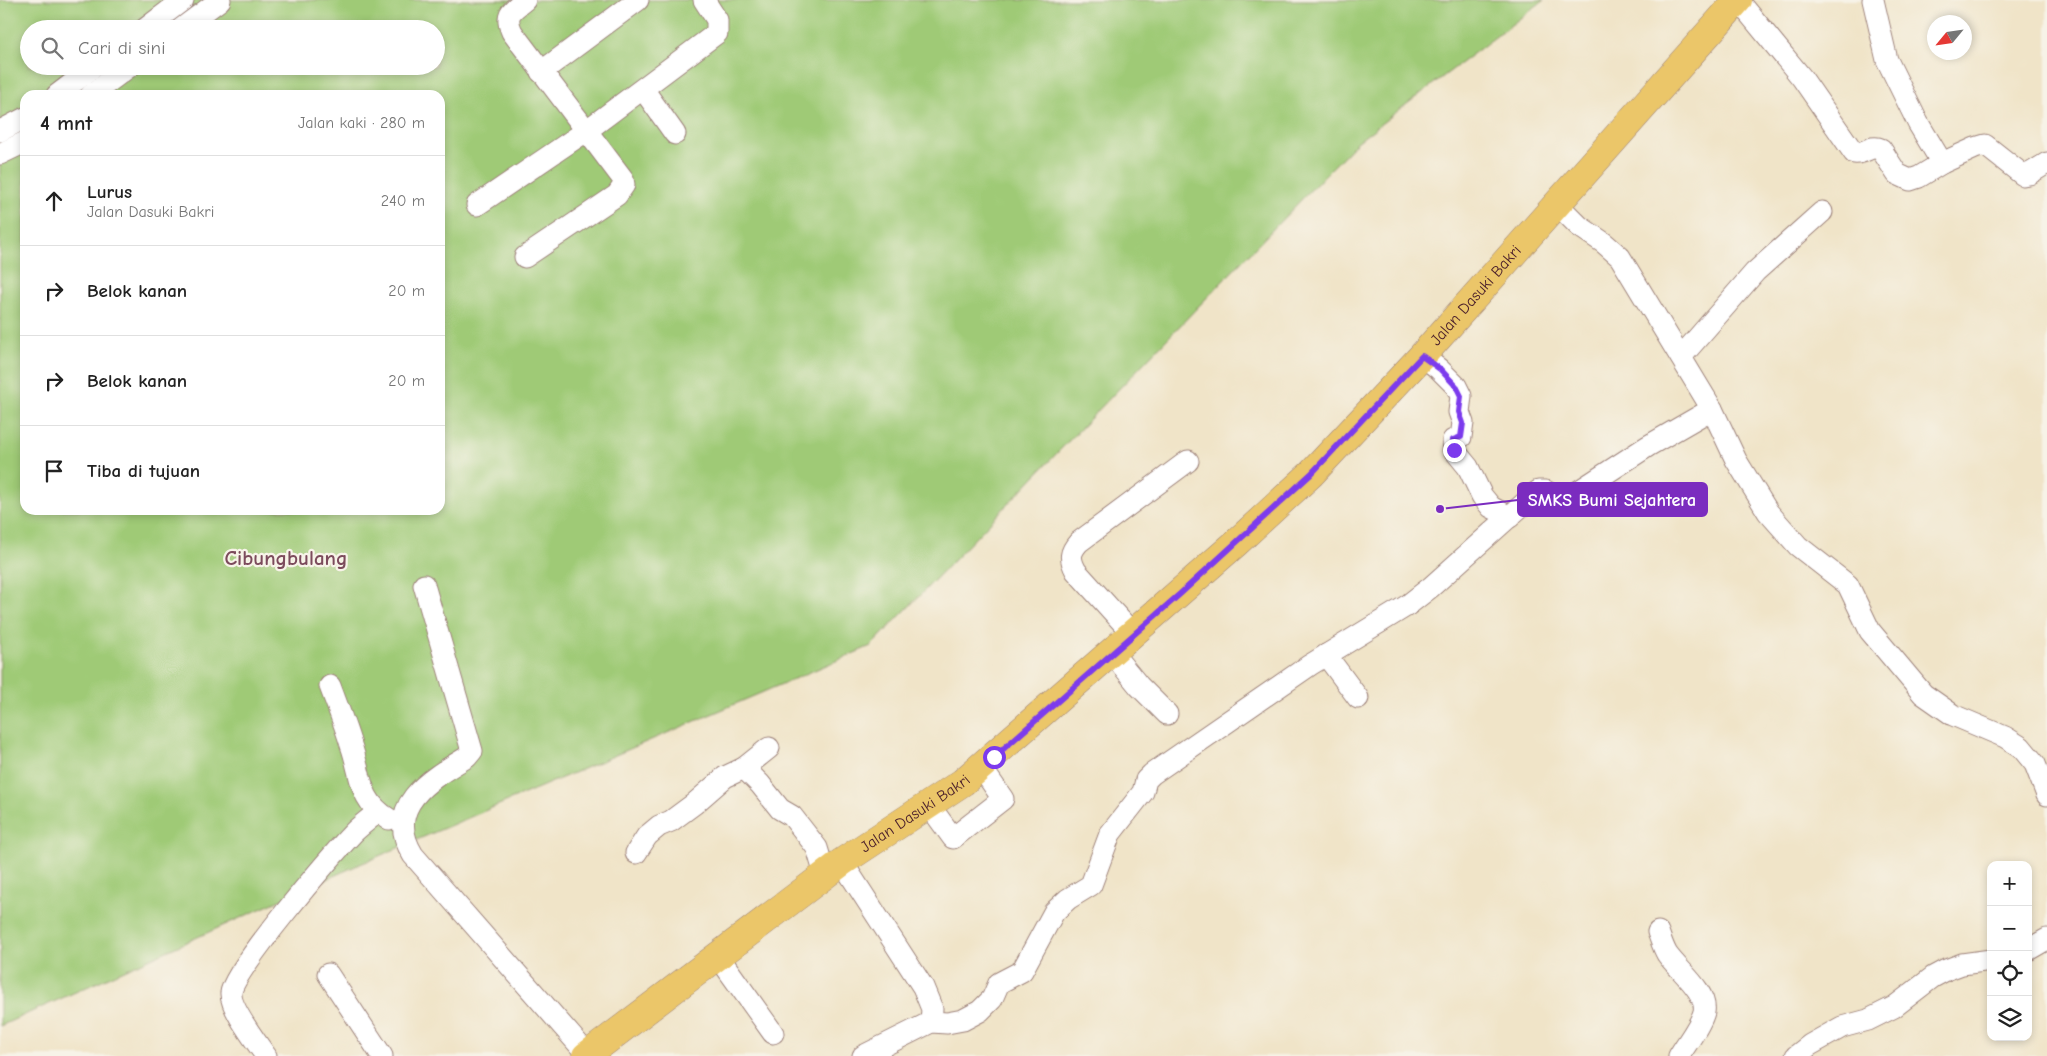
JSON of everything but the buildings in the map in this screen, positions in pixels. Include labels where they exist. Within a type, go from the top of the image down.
[{"type":"main road","name":"Jalan Dasuki Bakri","points":[[587,1055],[833,868],[964,782],[1180,594],[1311,474],[1422,356],[1738,0]]},
{"type":"street","points":[[151,20],[159,7],[183,0]]},
{"type":"street","points":[[193,20],[220,0]]},
{"type":"street","points":[[525,0],[510,12],[508,24],[517,40],[623,179],[624,184],[622,190],[617,195],[525,258]]},
{"type":"street","points":[[541,72],[638,0]]},
{"type":"street","points":[[477,205],[586,131],[718,33],[717,20],[704,0]]},
{"type":"street","points":[[1738,0],[1802,78],[1852,152],[1858,154],[1874,147],[1881,148],[1895,172],[1906,180],[1919,177],[1942,163],[1985,145],[2022,175],[2029,174],[2047,163]]},
{"type":"street","points":[[1873,0],[1887,60],[1918,123],[1942,163]]},
{"type":"street","points":[[64,90],[83,75]]},
{"type":"street","points":[[98,90],[118,75]]},
{"type":"street","points":[[643,89],[675,134]]},
{"type":"street","points":[[0,131],[20,121]]},
{"type":"street","points":[[0,154],[20,144]]},
{"type":"street","points":[[1556,203],[1579,226],[1604,243],[1620,257],[1712,409],[1736,460],[1768,512],[1798,546],[1848,585],[1870,631],[1909,680],[1923,694],[1953,715],[2021,747],[2035,764],[2047,795]]},
{"type":"street","points":[[1681,357],[1756,272],[1822,212]]},
{"type":"street","points":[[1422,356],[1440,369],[1456,386],[1461,396],[1459,412],[1463,423],[1461,437],[1453,440],[1454,450],[1468,467],[1482,496],[1491,507],[1510,517]]},
{"type":"street","points":[[863,1056],[931,1022],[946,1023],[963,1020],[980,1011],[992,999],[999,983],[1022,971],[1054,912],[1068,899],[1091,885],[1110,834],[1143,792],[1146,780],[1152,774],[1326,655],[1408,605],[1538,491],[1546,491],[1559,502],[1565,500],[1648,446],[1712,409]]},
{"type":"street","points":[[1133,634],[1076,571],[1070,561],[1071,551],[1079,542],[1188,461]]},
{"type":"street","points":[[424,586],[472,751],[467,757],[437,776],[415,794],[408,805],[404,825],[407,845],[587,1055]]},
{"type":"street","points":[[1112,653],[1167,714]]},
{"type":"street","points":[[1326,655],[1358,698]]},
{"type":"street","points":[[330,686],[352,748],[359,780],[377,812],[390,820],[404,825]]},
{"type":"street","points":[[636,853],[647,836],[653,831],[694,804],[725,778],[744,768],[768,748]]},
{"type":"street","points":[[929,805],[953,838],[1004,798],[981,767]]},
{"type":"street","points":[[744,768],[780,809],[792,816],[923,987],[932,1009],[931,1022]]},
{"type":"street","points":[[266,1056],[248,1031],[232,1000],[232,987],[274,925],[354,832],[377,812]]},
{"type":"street","points":[[1658,932],[1667,954],[1699,991],[1704,1004],[1701,1019],[1679,1056]]},
{"type":"street","points":[[2032,947],[2047,938]]},
{"type":"street","points":[[718,956],[773,1033]]},
{"type":"street","points":[[1796,1056],[1810,1045],[1842,1027],[1868,1020],[1894,1007],[1933,977],[1946,970],[1962,964],[1987,961]]},
{"type":"street","points":[[328,974],[382,1056]]},
{"type":"green space","points":[[0,0],[1544,0],[1357,142],[871,646],[358,865],[0,1026]]},
{"type":"place","name":"SMKS Bumi Sejahtera","points":[[1440,509]]},
{"type":"district","name":"Cibungbulang","points":[[286,558]]},
{"type":"route","points":[[994,757],[1180,594],[1311,474],[1422,356],[1440,369],[1456,386],[1461,396],[1459,412],[1463,423],[1461,437],[1453,440],[1454,450]]}]
